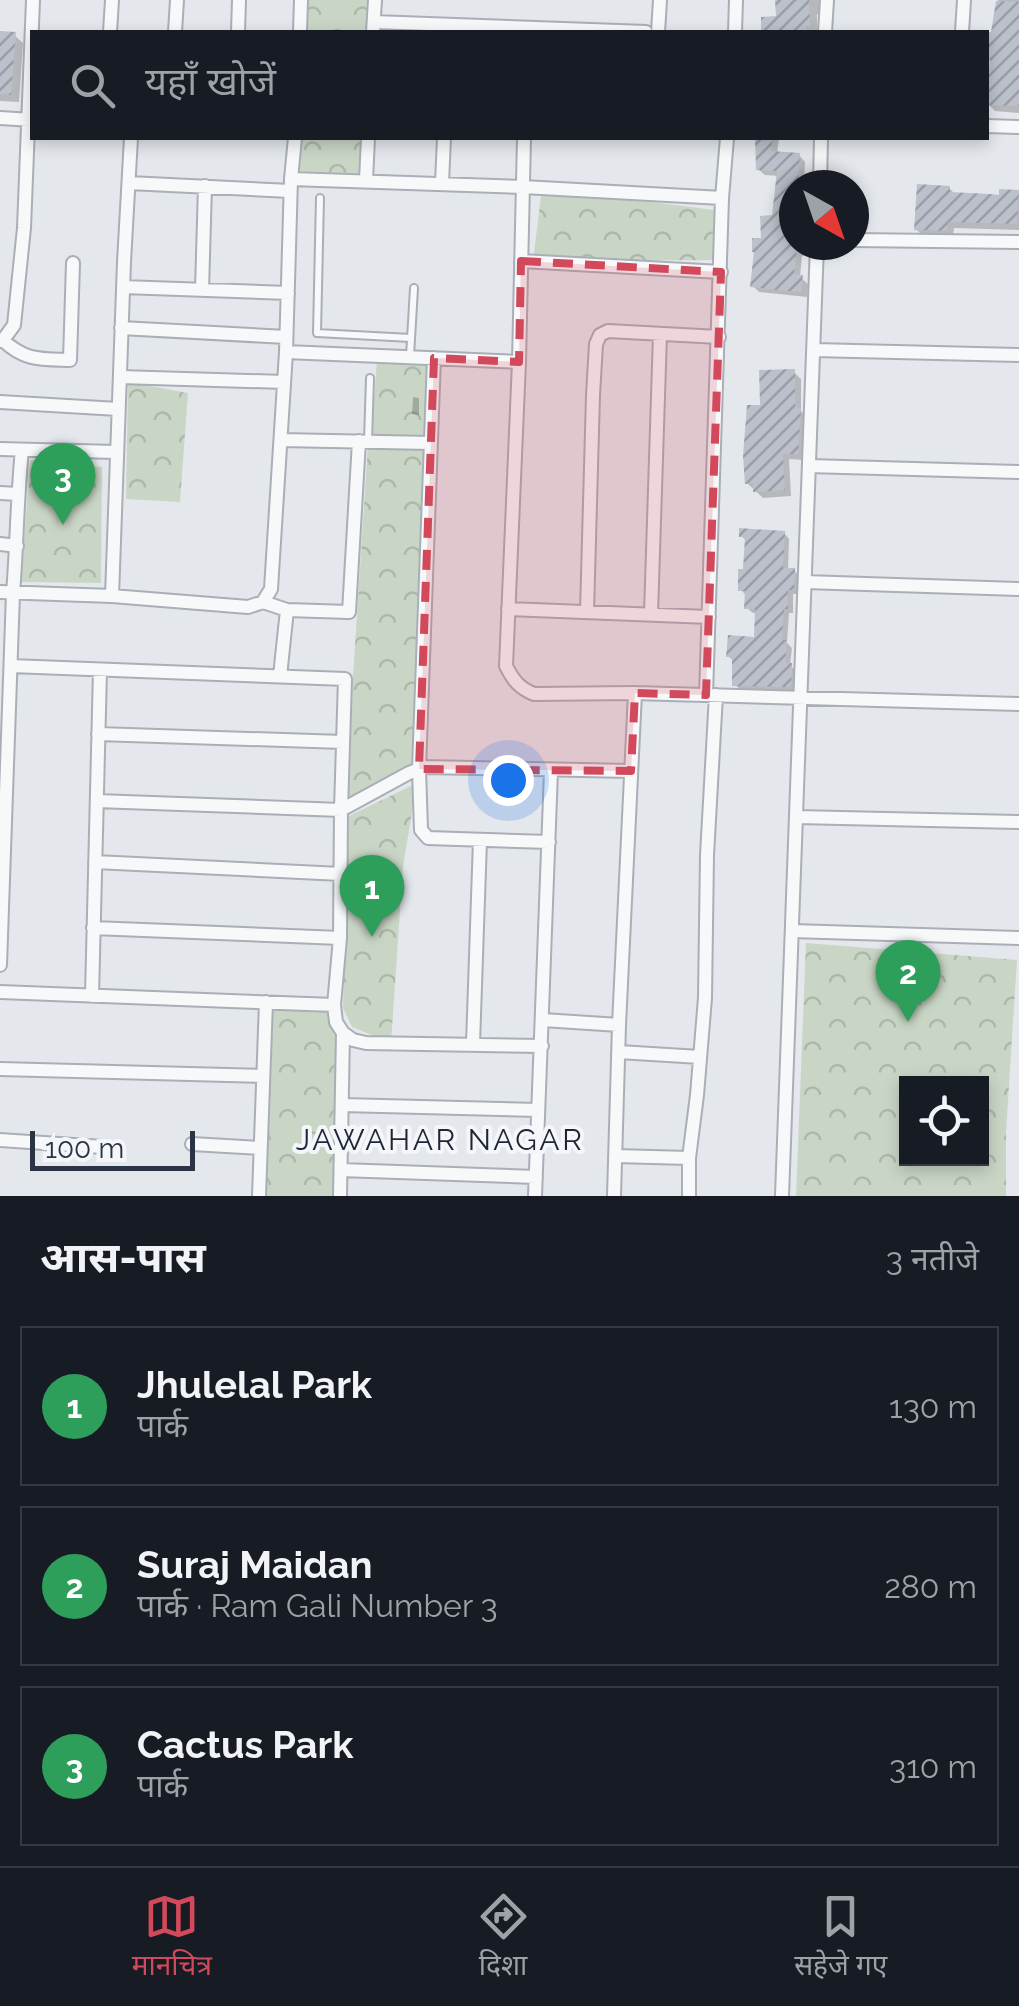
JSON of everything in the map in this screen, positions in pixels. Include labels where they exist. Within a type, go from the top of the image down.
[{"type":"street","points":[[32,0],[32,30]]},
{"type":"street","points":[[110,30],[112,0]]},
{"type":"street","points":[[175,30],[176,0]]},
{"type":"street","points":[[238,30],[239,0]]},
{"type":"street","points":[[300,30],[301,0]]},
{"type":"street","points":[[375,0],[374,27],[548,30]]},
{"type":"street","points":[[658,30],[660,0]]},
{"type":"street","points":[[735,30],[736,0]]},
{"type":"street","points":[[825,30],[826,0]]},
{"type":"street","points":[[962,30],[964,0]]},
{"type":"street","points":[[0,118],[30,120]]},
{"type":"street","points":[[989,126],[1019,127]]},
{"type":"street","points":[[30,135],[14,325],[2,340],[15,352],[28,357],[70,360],[72,262]]},
{"type":"street","points":[[112,596],[132,140]]},
{"type":"street","points":[[263,602],[271,589],[295,140]]},
{"type":"street","points":[[366,180],[368,140]]},
{"type":"street","points":[[442,183],[444,140]]},
{"type":"street","points":[[524,140],[506,666],[512,679],[534,694],[634,693],[1019,704]]},
{"type":"street","points":[[690,1196],[689,1158],[705,998],[709,616],[722,198],[728,140]]},
{"type":"street","points":[[820,170],[821,140]]},
{"type":"street","points":[[129,183],[290,185],[366,180],[722,198]]},
{"type":"street","points":[[202,290],[205,186]]},
{"type":"street","points":[[869,240],[1019,242]]},
{"type":"street","points":[[521,260],[720,272]]},
{"type":"street","points":[[782,1196],[817,260]]},
{"type":"street","points":[[123,287],[288,293]]},
{"type":"street","points":[[121,328],[286,336]]},
{"type":"street","points":[[587,612],[596,344],[600,335],[608,332],[719,337]]},
{"type":"street","points":[[651,614],[660,334]]},
{"type":"street","points":[[814,350],[1019,355]]},
{"type":"street","points":[[286,352],[518,362]]},
{"type":"street","points":[[434,358],[418,769],[421,830],[428,838],[548,842]]},
{"type":"street","points":[[120,377],[284,382]]},
{"type":"street","points":[[0,402],[118,408]]},
{"type":"street","points":[[280,440],[431,443]]},
{"type":"street","points":[[7,593],[112,596],[248,607],[263,602],[287,610],[349,612],[363,442]]},
{"type":"street","points":[[0,450],[116,452]]},
{"type":"street","points":[[0,964],[11,666],[7,593],[17,546],[22,450]]},
{"type":"street","points":[[809,466],[1019,472]]},
{"type":"street","points":[[0,493],[18,494]]},
{"type":"street","points":[[0,544],[17,546]]},
{"type":"street","points":[[805,582],[1019,589]]},
{"type":"street","points":[[508,609],[709,616]]},
{"type":"street","points":[[280,676],[287,610]]},
{"type":"street","points":[[11,666],[345,679],[336,1022],[343,1033],[366,1043],[542,1046]]},
{"type":"street","points":[[92,996],[100,670]]},
{"type":"street","points":[[614,1196],[634,693]]},
{"type":"street","points":[[98,734],[344,742]]},
{"type":"street","points":[[96,801],[341,810],[424,767],[631,771]]},
{"type":"street","points":[[535,1196],[551,771]]},
{"type":"street","points":[[797,817],[1019,822]]},
{"type":"street","points":[[473,1044],[480,840]]},
{"type":"street","points":[[95,862],[340,874]]},
{"type":"street","points":[[93,928],[340,938]]},
{"type":"street","points":[[792,931],[1019,938]]},
{"type":"street","points":[[0,992],[334,1005]]},
{"type":"street","points":[[258,1196],[266,1002]]},
{"type":"street","points":[[543,1020],[619,1026]]},
{"type":"street","points":[[340,1196],[343,1033]]},
{"type":"street","points":[[618,1052],[700,1057]]},
{"type":"street","points":[[0,1070],[263,1076]]},
{"type":"street","points":[[342,1104],[538,1110]]},
{"type":"street","points":[[0,1140],[103,1147]]},
{"type":"street","points":[[192,1144],[260,1148]]},
{"type":"street","points":[[615,1156],[689,1158]]},
{"type":"street","points":[[341,1170],[536,1177]]},
{"type":"lane","points":[[320,198],[317,333],[411,338]]},
{"type":"lane","points":[[410,357],[414,288]]},
{"type":"lane","points":[[363,442],[370,378]]},
{"type":"highlighted area","points":[[521,261],[721,272],[706,695],[635,693],[631,771],[419,769],[434,358],[519,362]]},
{"type":"green space","points":[[305,0],[371,0],[370,30],[305,30]]},
{"type":"green space","points":[[299,140],[365,140],[363,174],[296,173]]},
{"type":"green space","points":[[542,188],[722,211],[721,260],[533,261]]},
{"type":"green space","points":[[377,360],[429,365],[414,767],[345,801],[368,445]]},
{"type":"green space","points":[[128,382],[188,393],[180,502],[126,499]]},
{"type":"green space","points":[[30,460],[102,467],[101,583],[21,582]]},
{"type":"green space","points":[[417,783],[403,866],[391,1043],[352,1027],[343,1008],[349,816]]},
{"type":"green space","points":[[806,943],[1017,960],[1006,1196],[796,1196]]},
{"type":"green space","points":[[269,1006],[330,1010],[338,1034],[336,1196],[263,1196]]},
{"type":"building","points":[[775,0],[809,0],[810,26],[806,30],[761,30],[761,17],[776,16]]},
{"type":"building","points":[[996,1],[1019,2],[1019,106],[989,105]]},
{"type":"building","points":[[0,31],[16,32],[11,95],[0,94]]},
{"type":"building","points":[[755,140],[773,140],[771,151],[800,153],[799,170],[779,170],[779,260],[795,260],[794,274],[803,275],[801,292],[750,287],[752,238],[761,238],[760,216],[772,215],[777,171],[756,170]]},
{"type":"building","points":[[917,184],[950,186],[950,192],[999,195],[999,189],[1019,190],[1017,224],[948,222],[947,231],[914,230]]},
{"type":"building","points":[[795,369],[795,407],[801,408],[798,454],[783,454],[785,490],[753,492],[753,483],[745,484],[743,456],[747,405],[760,405],[759,370]]},
{"type":"building","points":[[739,528],[785,531],[783,568],[795,568],[794,590],[788,590],[788,609],[784,609],[782,640],[787,640],[785,663],[792,663],[791,687],[732,686],[732,657],[726,657],[728,635],[754,637],[755,609],[744,609],[745,591],[738,591],[745,537],[739,537]]},
{"type":"place","name":"Cactus Park","points":[[63,525]]},
{"type":"place","name":"Jhulelal Park","points":[[372,937]]},
{"type":"place","name":"Suraj Maidan","points":[[908,1022]]},
{"type":"district","name":"JAWAHAR NAGAR","points":[[440,1139]]}]
